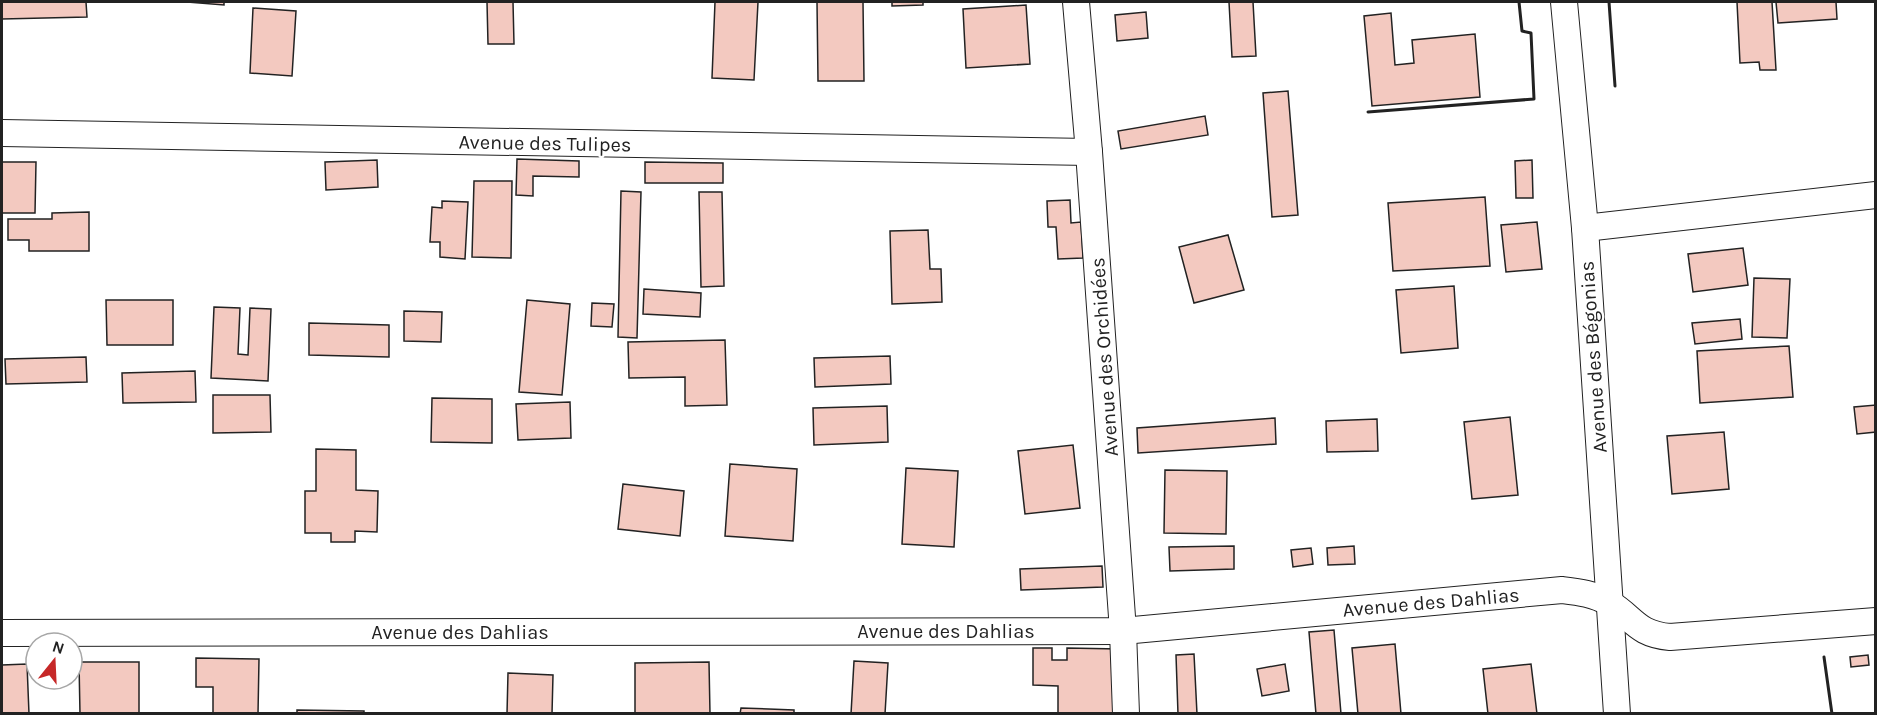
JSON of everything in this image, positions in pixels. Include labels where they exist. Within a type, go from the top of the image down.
[{"type":"street","name":"Avenue des Orchidées","points":[[1076,2],[1123,631],[1126,714]]},
{"type":"street","name":"Avenue des Bégonias","points":[[1564,2],[1584,228],[1617,714]]},
{"type":"street","name":"Avenue des Tulipes","points":[[2,134],[1089,152]]},
{"type":"street","points":[[1584,228],[1875,195]]},
{"type":"street","name":"Avenue des Dahlias","points":[[2,633],[1123,631],[1562,590],[1592,596],[1609,603],[1645,631],[1656,636],[1670,637],[1875,621]]},
{"type":"building","points":[[2,2],[86,2],[87,17],[2,19]]},
{"type":"building","points":[[187,2],[224,2],[224,5]]},
{"type":"building","points":[[487,2],[513,2],[514,44],[488,44]]},
{"type":"building","points":[[715,2],[758,2],[754,80],[712,78]]},
{"type":"building","points":[[817,2],[863,2],[864,81],[818,81]]},
{"type":"building","points":[[892,2],[923,2],[923,5],[892,6]]},
{"type":"building","points":[[1229,2],[1253,2],[1256,56],[1232,57]]},
{"type":"building","points":[[1737,2],[1772,2],[1776,70],[1760,70],[1759,62],[1740,63]]},
{"type":"building","points":[[1776,2],[1836,2],[1837,19],[1778,23]]},
{"type":"building","points":[[1026,5],[1030,64],[966,68],[963,9]]},
{"type":"building","points":[[253,8],[296,11],[292,76],[250,73]]},
{"type":"building","points":[[1146,12],[1148,38],[1117,41],[1115,15]]},
{"type":"building","points":[[1391,13],[1395,65],[1414,63],[1412,40],[1475,34],[1480,97],[1372,106],[1364,16]]},
{"type":"building","points":[[1288,91],[1298,215],[1272,217],[1263,93]]},
{"type":"building","points":[[1205,116],[1208,135],[1121,149],[1118,131]]},
{"type":"building","points":[[517,159],[579,161],[579,177],[533,176],[533,196],[516,195]]},
{"type":"building","points":[[377,160],[378,187],[326,190],[325,162]]},
{"type":"building","points":[[1532,160],[1533,198],[1516,198],[1515,161]]},
{"type":"building","points":[[2,162],[36,162],[35,213],[2,213]]},
{"type":"building","points":[[645,162],[723,163],[723,183],[645,183]]},
{"type":"building","points":[[474,181],[512,181],[511,258],[472,257]]},
{"type":"building","points":[[621,191],[641,192],[637,338],[618,337]]},
{"type":"building","points":[[699,192],[722,192],[724,286],[701,287]]},
{"type":"building","points":[[1485,197],[1490,266],[1393,271],[1388,203]]},
{"type":"building","points":[[1070,200],[1071,223],[1081,222],[1083,258],[1058,259],[1056,227],[1048,227],[1047,201]]},
{"type":"building","points":[[442,201],[468,202],[465,259],[440,257],[440,242],[430,242],[432,207],[442,208]]},
{"type":"building","points":[[89,212],[89,251],[29,251],[29,240],[8,240],[8,219],[52,219],[52,213]]},
{"type":"building","points":[[1537,222],[1542,269],[1506,272],[1501,225]]},
{"type":"building","points":[[928,230],[930,269],[941,269],[942,302],[892,304],[890,231]]},
{"type":"building","points":[[1228,235],[1244,290],[1194,303],[1179,247]]},
{"type":"building","points":[[1743,248],[1748,285],[1693,292],[1688,254]]},
{"type":"building","points":[[1754,278],[1790,279],[1787,338],[1752,337]]},
{"type":"building","points":[[1454,286],[1458,348],[1401,353],[1396,290]]},
{"type":"building","points":[[644,289],[701,293],[700,317],[643,314]]},
{"type":"building","points":[[106,300],[173,300],[173,345],[107,345]]},
{"type":"building","points":[[527,300],[570,304],[562,395],[519,392]]},
{"type":"building","points":[[592,303],[614,304],[612,327],[591,326]]},
{"type":"building","points":[[214,307],[240,308],[238,354],[248,355],[250,308],[271,309],[268,381],[211,378]]},
{"type":"building","points":[[404,311],[442,312],[441,342],[404,341]]},
{"type":"building","points":[[1740,319],[1742,339],[1695,344],[1692,323]]},
{"type":"building","points":[[309,323],[389,325],[389,357],[309,355]]},
{"type":"building","points":[[725,340],[727,405],[685,406],[685,377],[629,378],[628,342]]},
{"type":"building","points":[[1789,346],[1793,397],[1700,403],[1697,351]]},
{"type":"building","points":[[890,356],[891,384],[815,387],[814,358]]},
{"type":"building","points":[[86,357],[87,382],[6,384],[5,359]]},
{"type":"building","points":[[195,371],[196,402],[123,403],[122,373]]},
{"type":"building","points":[[213,395],[270,395],[271,432],[213,433]]},
{"type":"building","points":[[432,398],[492,399],[492,443],[431,442]]},
{"type":"building","points":[[570,402],[571,438],[518,440],[516,404]]},
{"type":"building","points":[[1876,405],[1876,432],[1857,434],[1854,407]]},
{"type":"building","points":[[887,406],[888,442],[814,445],[813,408]]},
{"type":"building","points":[[1510,417],[1518,495],[1472,499],[1464,422]]},
{"type":"building","points":[[1275,418],[1276,444],[1138,453],[1137,428]]},
{"type":"building","points":[[1377,419],[1378,451],[1327,452],[1326,421]]},
{"type":"building","points":[[1724,432],[1729,489],[1672,494],[1667,436]]},
{"type":"building","points":[[1073,445],[1080,508],[1025,514],[1018,451]]},
{"type":"building","points":[[316,449],[356,450],[356,490],[378,491],[377,532],[355,531],[355,542],[331,542],[331,533],[305,533],[305,491],[316,491]]},
{"type":"building","points":[[730,464],[797,469],[793,541],[725,536]]},
{"type":"building","points":[[906,468],[958,471],[954,547],[902,544]]},
{"type":"building","points":[[1165,470],[1227,471],[1226,534],[1164,533]]},
{"type":"building","points":[[623,484],[684,491],[680,536],[618,529]]},
{"type":"building","points":[[1234,546],[1234,569],[1170,571],[1169,547]]},
{"type":"building","points":[[1354,546],[1355,564],[1328,565],[1327,548]]},
{"type":"building","points":[[1311,548],[1313,564],[1293,567],[1291,550]]},
{"type":"building","points":[[1102,566],[1103,587],[1021,590],[1020,569]]},
{"type":"building","points":[[1334,630],[1341,714],[1316,714],[1309,632]]},
{"type":"building","points":[[1395,644],[1401,714],[1358,714],[1352,648]]},
{"type":"building","points":[[1033,648],[1052,648],[1052,660],[1067,660],[1067,648],[1119,649],[1118,714],[1058,714],[1058,686],[1033,685]]},
{"type":"building","points":[[1194,654],[1197,714],[1178,714],[1176,655]]},
{"type":"building","points":[[1868,655],[1869,665],[1851,667],[1850,657]]},
{"type":"building","points":[[196,658],[259,659],[258,714],[213,714],[213,687],[196,687]]},
{"type":"building","points":[[854,661],[888,663],[885,714],[851,714]]},
{"type":"building","points":[[84,662],[139,662],[139,714],[80,714],[80,691],[84,691]]},
{"type":"building","points":[[709,662],[710,714],[635,714],[635,663]]},
{"type":"building","points":[[24,664],[24,691],[28,691],[29,714],[2,714],[2,665]]},
{"type":"building","points":[[1285,664],[1289,691],[1262,696],[1257,669]]},
{"type":"building","points":[[1531,664],[1537,714],[1488,714],[1483,669]]},
{"type":"building","points":[[508,673],[553,675],[552,714],[507,714]]},
{"type":"building","points":[[741,708],[794,710],[794,714],[740,714]]},
{"type":"building","points":[[297,710],[364,711],[364,714],[297,714]]},
{"type":"wall","points":[[1368,112],[1534,99],[1531,33],[1522,31],[1519,2]]},
{"type":"wall","points":[[1609,2],[1615,86]]},
{"type":"wall","points":[[1824,657],[1832,714]]}]
